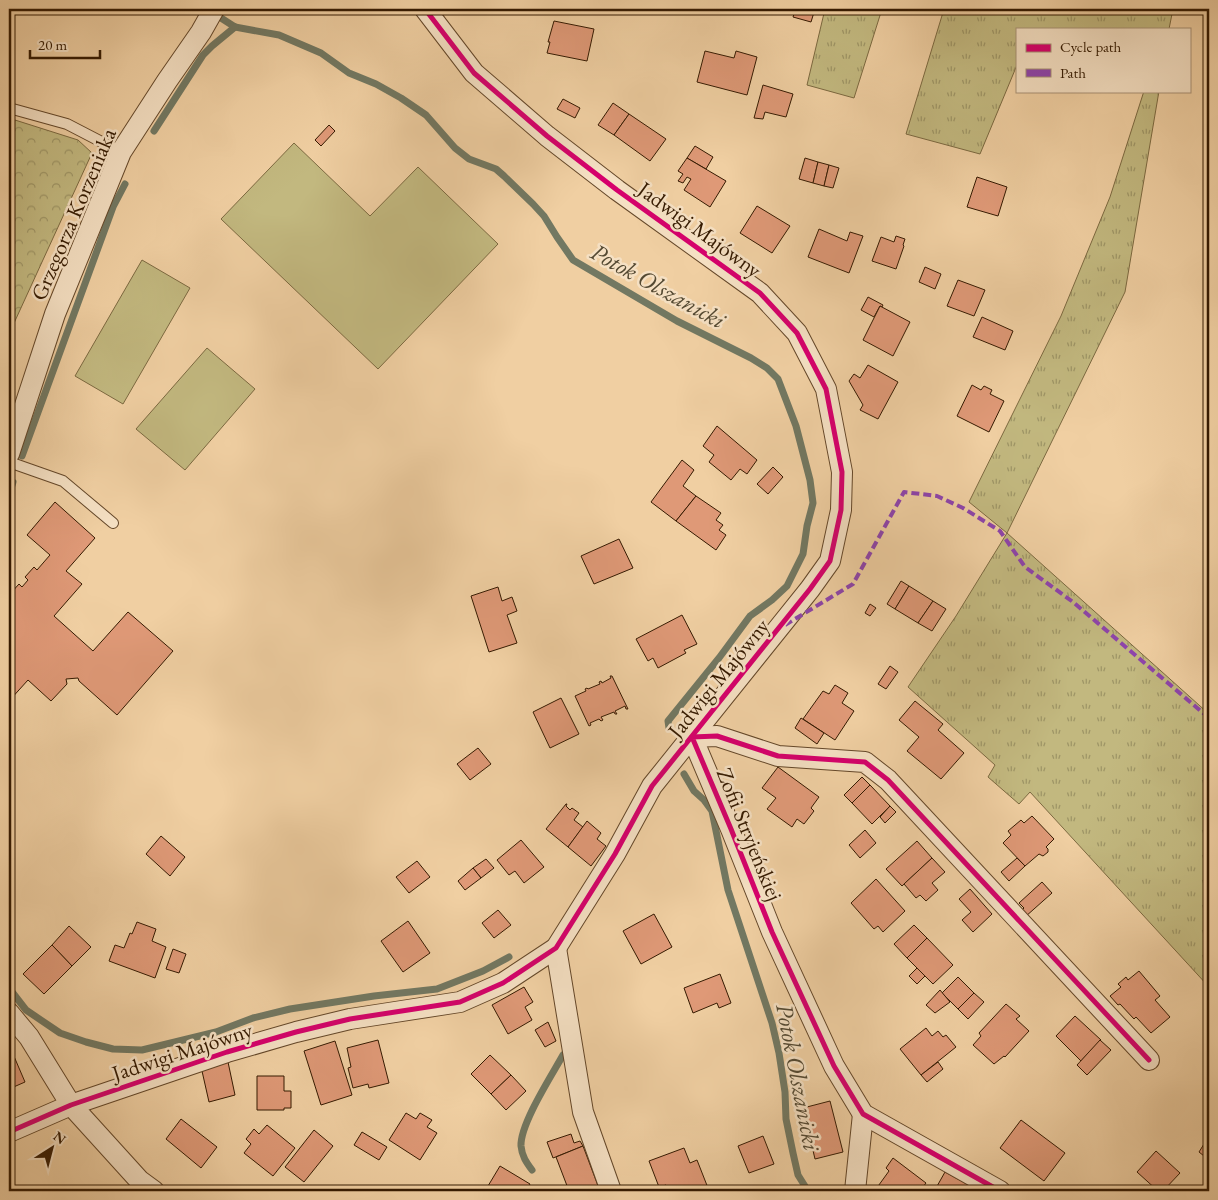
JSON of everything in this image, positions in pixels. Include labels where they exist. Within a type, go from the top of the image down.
[{"type":"street","name":"Grzegorza Korzeniaka","points":[[9,454],[55,314],[120,152],[166,81],[201,32],[214,9]]},
{"type":"street","name":"Jadwigi Majówny","points":[[9,1132],[71,1105],[227,1052],[296,1032],[350,1019],[460,1002],[503,983],[556,948],[614,854],[652,786],[810,589],[830,561],[841,510],[842,472],[826,389],[797,333],[760,293],[617,190],[547,136],[474,72],[425,9]]},
{"type":"street","points":[[437,9],[446,36]]},
{"type":"street","name":"Zofii Stryjeńskiej","points":[[1000,1191],[863,1114],[834,1066],[772,932],[692,737],[717,736],[778,756],[865,762],[888,780],[1149,1060]]},
{"type":"street","points":[[556,948],[583,1112],[611,1191]]},
{"type":"street","points":[[9,1013],[29,1037],[71,1105],[139,1180],[154,1191]]},
{"type":"street","points":[[855,1191],[863,1114]]},
{"type":"lane","points":[[9,108],[67,124],[120,152]]},
{"type":"lane","points":[[9,462],[63,481],[113,523]]},
{"type":"green space","points":[[825,9],[882,9],[854,98],[807,85]]},
{"type":"green space","points":[[944,9],[1173,9],[1169,28],[1016,28],[1016,67],[980,154],[906,134]]},
{"type":"green space","points":[[1144,92],[1159,92],[1125,292],[1007,533],[969,502],[1061,316],[1110,197]]},
{"type":"green space","points":[[15,120],[78,140],[92,153],[9,334],[9,137],[11,137]]},
{"type":"green space","points":[[294,143],[370,216],[418,167],[498,244],[378,369],[221,219]]},
{"type":"green space","points":[[142,260],[190,288],[123,404],[75,376]]},
{"type":"green space","points":[[207,348],[255,389],[185,470],[136,429]]},
{"type":"green space","points":[[1007,533],[1209,714],[1209,987],[1030,792],[1019,804],[988,777],[995,765],[908,687],[956,616]]},
{"type":"building","points":[[787,9],[815,9],[811,22],[793,17],[795,11]]},
{"type":"building","points":[[554,21],[594,29],[587,61],[547,53]]},
{"type":"building","points":[[705,51],[734,58],[736,51],[757,57],[747,95],[697,82]]},
{"type":"building","points":[[763,85],[793,94],[786,117],[765,112],[763,119],[754,118]]},
{"type":"building","points":[[563,99],[580,108],[575,118],[557,109]]},
{"type":"building","points":[[613,103],[629,114],[614,135],[598,125]]},
{"type":"building","points":[[629,114],[666,139],[650,161],[614,135]]},
{"type":"building","points":[[329,125],[335,131],[321,146],[315,140]]},
{"type":"building","points":[[695,146],[713,157],[706,169],[687,158]]},
{"type":"building","points":[[687,158],[726,181],[710,207],[684,190],[691,179],[687,177],[683,183],[678,181],[683,174],[678,171]]},
{"type":"building","points":[[805,158],[818,162],[813,183],[799,179]]},
{"type":"building","points":[[818,162],[829,165],[824,186],[813,183]]},
{"type":"building","points":[[829,165],[839,168],[833,188],[824,186]]},
{"type":"building","points":[[977,177],[1007,187],[998,216],[967,207]]},
{"type":"building","points":[[757,206],[790,226],[772,253],[740,233]]},
{"type":"building","points":[[819,229],[847,241],[850,232],[863,236],[849,273],[808,257]]},
{"type":"building","points":[[896,236],[905,239],[896,269],[872,261],[881,237],[894,242]]},
{"type":"building","points":[[925,267],[941,274],[935,289],[919,282]]},
{"type":"building","points":[[958,280],[985,290],[974,316],[947,306]]},
{"type":"building","points":[[868,297],[883,305],[882,307],[880,306],[874,317],[861,310]]},
{"type":"building","points":[[880,306],[910,322],[893,356],[863,340]]},
{"type":"building","points":[[982,317],[1013,331],[1005,350],[973,337]]},
{"type":"building","points":[[868,365],[898,382],[878,419],[860,410],[863,405],[849,381],[854,374],[860,378]]},
{"type":"building","points":[[972,385],[981,390],[984,386],[992,390],[990,394],[1004,401],[989,432],[957,416]]},
{"type":"building","points":[[717,426],[757,460],[747,474],[740,469],[731,480],[709,462],[714,455],[703,446]]},
{"type":"building","points":[[682,460],[694,470],[683,486],[696,496],[676,521],[651,502]]},
{"type":"building","points":[[773,467],[783,477],[768,494],[757,484]]},
{"type":"building","points":[[696,496],[721,513],[716,520],[723,525],[719,530],[726,535],[716,550],[676,521]]},
{"type":"building","points":[[55,502],[95,538],[66,571],[82,584],[54,616],[93,651],[128,612],[173,651],[117,715],[78,678],[66,679],[67,684],[51,701],[28,680],[9,701],[9,602],[14,597],[10,594],[19,584],[22,587],[28,580],[25,577],[34,567],[37,570],[50,555],[27,535]]},
{"type":"building","points":[[619,539],[633,568],[594,584],[581,556]]},
{"type":"building","points":[[901,581],[909,586],[895,609],[887,604]]},
{"type":"building","points":[[909,586],[933,601],[918,623],[895,609]]},
{"type":"building","points":[[498,587],[502,601],[512,597],[517,611],[507,615],[517,643],[489,652],[471,596]]},
{"type":"building","points":[[933,601],[946,609],[932,631],[918,623]]},
{"type":"building","points":[[870,604],[876,608],[870,616],[865,613]]},
{"type":"building","points":[[682,615],[697,644],[684,650],[686,653],[658,668],[653,658],[648,661],[636,639]]},
{"type":"building","points":[[890,666],[898,672],[886,689],[878,684]]},
{"type":"building","points":[[610,676],[612,676],[628,709],[625,706],[615,711],[617,714],[614,712],[601,717],[603,720],[599,719],[590,723],[591,725],[589,726],[575,696],[586,691],[585,689],[587,688],[600,684],[599,682],[601,681],[602,683],[611,678]]},
{"type":"building","points":[[835,685],[848,693],[842,703],[854,711],[835,740],[803,719],[823,691],[829,694]]},
{"type":"building","points":[[561,698],[579,734],[550,748],[533,712]]},
{"type":"building","points":[[915,701],[943,724],[938,730],[964,753],[941,779],[907,751],[919,737],[899,720]]},
{"type":"building","points":[[801,718],[824,733],[817,744],[795,728]]},
{"type":"building","points":[[478,748],[491,764],[470,780],[457,764]]},
{"type":"building","points":[[778,767],[819,797],[811,808],[814,811],[804,824],[797,819],[792,827],[767,809],[776,798],[762,788]]},
{"type":"building","points":[[862,777],[870,785],[852,803],[844,795]]},
{"type":"building","points":[[870,785],[890,806],[872,824],[852,803]]},
{"type":"building","points":[[566,804],[570,810],[572,808],[579,813],[574,820],[583,827],[568,847],[546,829]]},
{"type":"building","points":[[890,806],[896,812],[885,823],[880,817]]},
{"type":"building","points":[[1032,816],[1054,839],[1046,847],[1048,852],[1043,856],[1039,854],[1025,866],[1003,843],[1011,835],[1008,831],[1021,820],[1024,823]]},
{"type":"building","points":[[587,821],[601,833],[597,839],[606,846],[591,866],[568,847]]},
{"type":"building","points":[[865,830],[876,843],[860,858],[849,845]]},
{"type":"building","points":[[161,836],[185,857],[170,876],[146,854]]},
{"type":"building","points":[[521,840],[544,867],[524,883],[515,871],[509,875],[497,860]]},
{"type":"building","points":[[917,841],[932,858],[902,886],[886,869]]},
{"type":"building","points":[[932,858],[945,872],[932,883],[938,890],[926,901],[920,895],[916,898],[904,884]]},
{"type":"building","points":[[1017,858],[1025,866],[1009,881],[1001,872]]},
{"type":"building","points":[[486,859],[494,868],[481,878],[473,868]]},
{"type":"building","points":[[417,861],[430,877],[409,893],[396,877]]},
{"type":"building","points":[[473,868],[481,878],[465,890],[458,881]]},
{"type":"building","points":[[876,879],[905,911],[883,932],[878,926],[874,929],[851,903]]},
{"type":"building","points":[[1042,882],[1052,893],[1025,917],[1020,912],[1024,908],[1019,903]]},
{"type":"building","points":[[970,889],[992,914],[973,932],[962,920],[971,912],[959,899]]},
{"type":"building","points":[[498,910],[511,925],[494,938],[482,923]]},
{"type":"building","points":[[654,914],[672,947],[641,964],[623,931]]},
{"type":"building","points":[[408,921],[430,953],[403,972],[381,941]]},
{"type":"building","points":[[137,922],[156,929],[152,941],[166,947],[155,978],[109,961],[115,945],[124,948]]},
{"type":"building","points":[[914,925],[927,938],[907,958],[894,944]]},
{"type":"building","points":[[69,926],[91,947],[72,966],[52,945]]},
{"type":"building","points":[[927,938],[953,965],[933,984],[907,958]]},
{"type":"building","points":[[52,945],[72,966],[44,994],[23,974]]},
{"type":"building","points":[[173,949],[186,954],[179,973],[166,969]]},
{"type":"building","points":[[917,968],[925,976],[917,984],[909,976]]},
{"type":"building","points":[[1139,971],[1160,996],[1155,1000],[1170,1017],[1151,1033],[1136,1017],[1134,1019],[1110,996],[1121,987],[1118,984],[1126,977],[1128,980]]},
{"type":"building","points":[[720,974],[731,1003],[719,1008],[717,1003],[693,1013],[684,988]]},
{"type":"building","points":[[958,977],[974,993],[958,1009],[942,993]]},
{"type":"building","points":[[524,987],[533,1002],[525,1007],[532,1020],[508,1034],[492,1005]]},
{"type":"building","points":[[940,990],[950,1002],[935,1013],[926,1005]]},
{"type":"building","points":[[974,993],[984,1002],[968,1019],[958,1009]]},
{"type":"building","points":[[1006,1004],[1020,1016],[1016,1019],[1029,1031],[1005,1057],[994,1064],[973,1045],[981,1036],[979,1033]]},
{"type":"building","points":[[1075,1016],[1101,1040],[1081,1061],[1056,1036]]},
{"type":"building","points":[[548,1022],[556,1041],[545,1047],[535,1030]]},
{"type":"building","points":[[926,1028],[932,1036],[938,1031],[943,1037],[946,1035],[956,1047],[921,1075],[900,1049]]},
{"type":"building","points":[[378,1040],[389,1083],[369,1088],[368,1084],[353,1088],[348,1068],[351,1067],[347,1048]]},
{"type":"building","points":[[1100,1040],[1111,1050],[1087,1075],[1077,1065]]},
{"type":"building","points":[[335,1041],[352,1095],[321,1105],[304,1051]]},
{"type":"building","points":[[13,1054],[25,1082],[9,1089],[9,1055]]},
{"type":"building","points":[[490,1055],[511,1075],[491,1094],[471,1074]]},
{"type":"building","points":[[228,1062],[235,1095],[209,1102],[202,1071]]},
{"type":"building","points":[[938,1062],[943,1069],[927,1082],[921,1075]]},
{"type":"building","points":[[511,1075],[526,1091],[506,1110],[491,1094]]},
{"type":"building","points":[[257,1076],[284,1076],[284,1091],[291,1091],[291,1108],[284,1108],[284,1110],[257,1110]]},
{"type":"building","points":[[830,1101],[843,1152],[815,1159],[803,1108]]},
{"type":"building","points":[[406,1113],[416,1119],[420,1113],[432,1120],[427,1127],[437,1133],[420,1160],[389,1140]]},
{"type":"building","points":[[181,1119],[217,1147],[201,1168],[166,1139]]},
{"type":"building","points":[[1021,1120],[1065,1153],[1044,1181],[1000,1148]]},
{"type":"building","points":[[267,1125],[295,1148],[273,1176],[244,1153],[251,1144],[246,1139],[254,1129],[259,1134]]},
{"type":"building","points":[[314,1130],[333,1146],[304,1182],[285,1167]]},
{"type":"building","points":[[362,1132],[387,1147],[379,1160],[354,1145]]},
{"type":"building","points":[[571,1134],[574,1143],[580,1141],[583,1146],[553,1158],[547,1142]]},
{"type":"building","points":[[763,1136],[774,1164],[749,1173],[738,1146]]},
{"type":"building","points":[[1209,1136],[1209,1160],[1199,1152]]},
{"type":"building","points":[[583,1146],[600,1191],[569,1191],[556,1157]]},
{"type":"building","points":[[684,1148],[690,1163],[697,1160],[708,1188],[700,1191],[668,1191],[666,1185],[659,1187],[649,1161]]},
{"type":"building","points":[[1156,1151],[1180,1173],[1163,1191],[1158,1191],[1137,1172]]},
{"type":"building","points":[[893,1158],[926,1183],[920,1191],[879,1191],[876,1189],[889,1171],[886,1168]]},
{"type":"building","points":[[500,1166],[530,1184],[526,1191],[485,1191]]},
{"type":"building","points":[[945,1172],[976,1189],[975,1191],[943,1191],[936,1188]]},
{"type":"waterway","name":"Potok Olszanicki","points":[[193,9],[221,18],[235,27],[279,35],[321,53],[349,73],[376,84],[401,98],[426,115],[455,148],[469,159],[496,169],[504,176],[544,216],[573,260],[677,321],[751,358],[767,368],[778,379],[796,426],[810,480],[813,503],[803,554],[787,586],[750,616],[668,721],[669,728]]},
{"type":"waterway","points":[[154,131],[203,55],[235,27]]},
{"type":"waterway","points":[[22,456],[113,207],[125,184]]},
{"type":"waterway","points":[[9,495],[13,482]]},
{"type":"waterway","name":"Potok Olszanicki","points":[[684,774],[694,791],[712,811],[728,890],[772,1023],[779,1053],[785,1092],[786,1119],[793,1153],[798,1175],[808,1191]]},
{"type":"waterway","points":[[9,988],[26,1010],[60,1033],[113,1049],[142,1050],[216,1032],[253,1018],[290,1009],[374,996],[437,989],[483,971],[509,957]]},
{"type":"waterway","points":[[532,1170],[522,1153],[522,1137],[531,1113],[563,1055]]},
{"type":"marked path","points":[[785,625],[853,584],[904,492],[937,496],[963,508],[1000,531],[1025,567],[1073,602],[1209,718]]},
{"type":"cycle path","points":[[9,1132],[71,1105],[227,1052],[296,1032],[350,1019],[460,1002],[503,983],[556,948],[615,854],[652,786],[810,589],[830,561],[841,510],[842,472],[826,389],[797,333],[760,293],[617,190],[547,136],[474,73],[425,9]]},
{"type":"cycle path","points":[[1000,1191],[863,1114],[834,1066],[772,932],[692,737],[717,736],[778,756],[865,762],[888,780],[1149,1060]]}]
